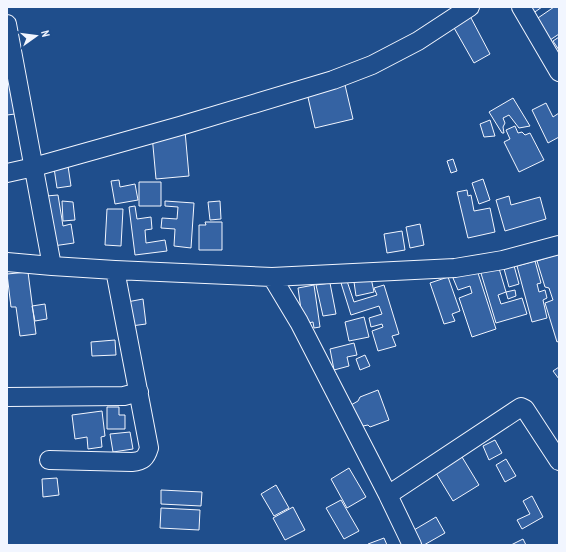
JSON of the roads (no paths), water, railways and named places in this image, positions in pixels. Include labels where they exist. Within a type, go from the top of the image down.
[{"type":"street","points":[[7,173],[34,167],[180,126],[333,80],[372,65],[418,41],[470,7]]},
{"type":"street","points":[[521,7],[559,72]]},
{"type":"street","points":[[7,24],[52,266]]},
{"type":"street","points":[[7,262],[115,270],[272,278],[455,268],[503,260],[559,246]]},
{"type":"street","points":[[49,460],[132,462],[140,461],[146,456],[149,448],[115,270]]},
{"type":"street","points":[[272,278],[299,322],[412,545]]},
{"type":"street","points":[[7,397],[124,396],[139,392]]},
{"type":"street","points":[[388,495],[521,407],[525,408],[559,460]]}]
